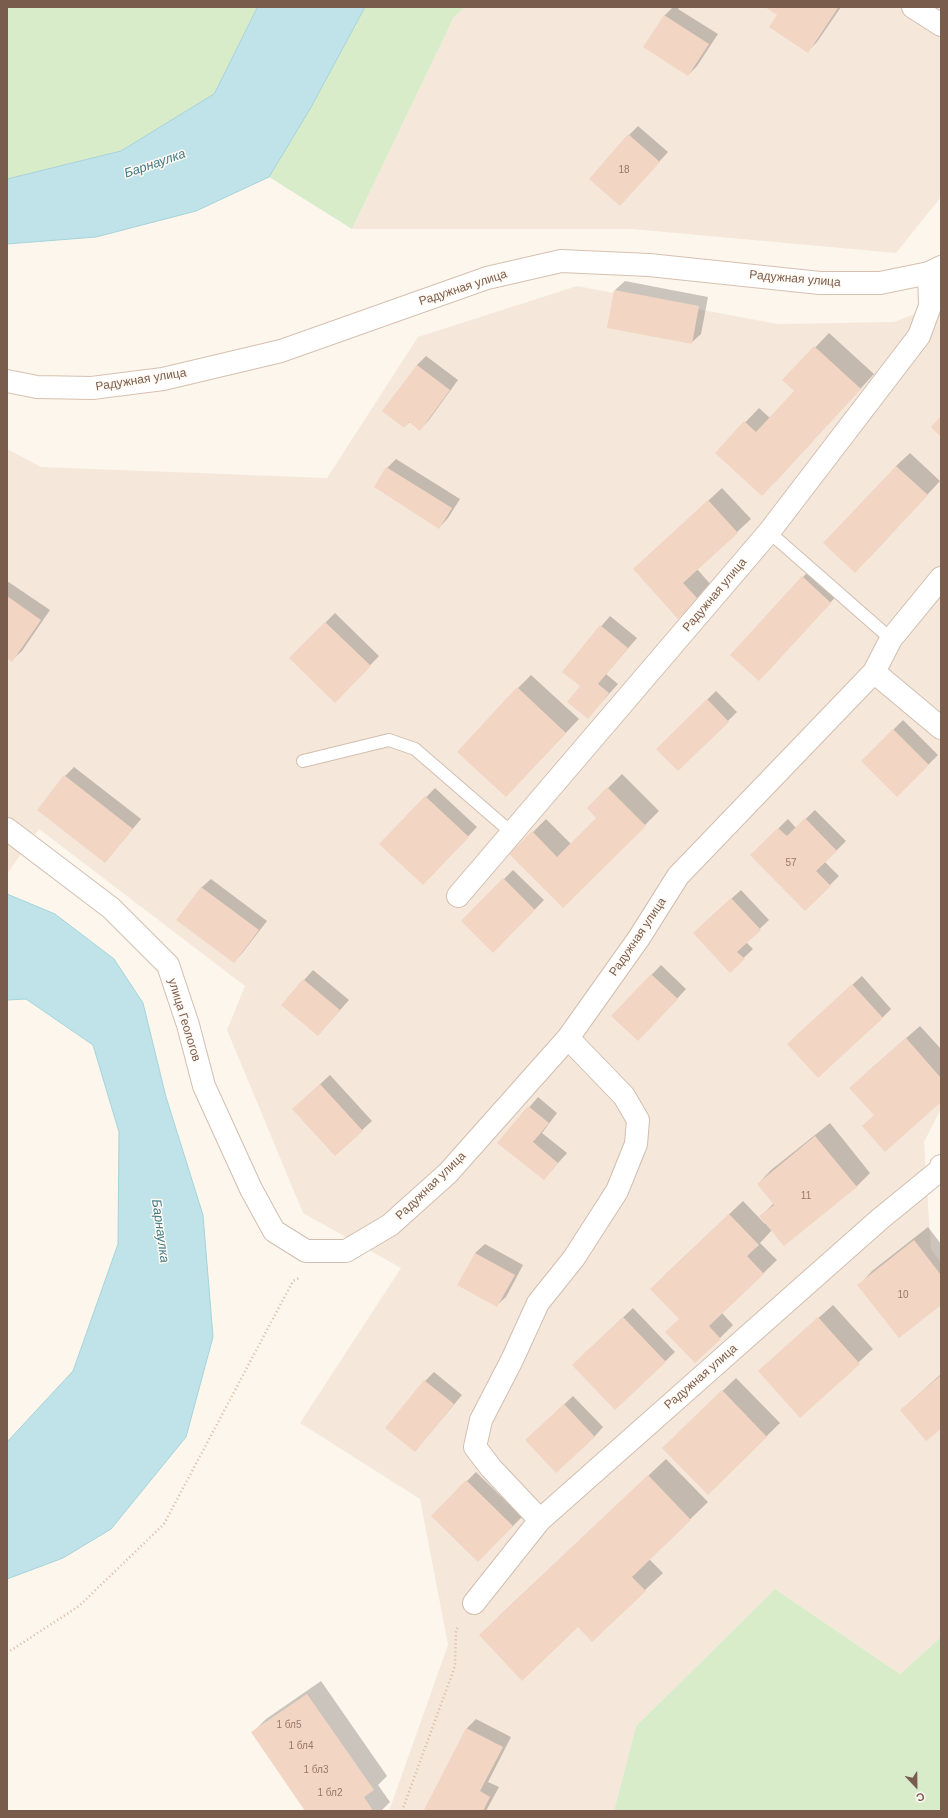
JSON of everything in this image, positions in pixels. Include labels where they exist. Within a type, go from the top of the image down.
[{"type":"street","points":[[913,7],[941,25]]},
{"type":"street","name":"Радужная улица","points":[[7,381],[37,387],[92,388],[164,379],[281,351],[488,278],[561,261],[649,264],[820,283],[880,283],[935,270],[930,306],[919,336],[768,532],[458,896]]},
{"type":"street","name":"Радужная улица","points":[[306,1251],[346,1251],[390,1225],[448,1173],[568,1038],[639,938],[678,876],[874,672],[890,639],[941,578]]},
{"type":"street","points":[[874,672],[941,728]]},
{"type":"street","name":"улица Геологов","points":[[7,829],[111,908],[168,965],[188,1025],[204,1086],[251,1189],[274,1231],[306,1251]]},
{"type":"street","points":[[540,1520],[491,1468],[474,1447],[481,1420],[512,1360],[538,1303],[574,1258],[617,1191],[636,1144],[638,1120],[624,1096],[568,1038]]},
{"type":"street","name":"Радужная улица","points":[[474,1603],[540,1520],[874,1224],[941,1169]]},
{"type":"lane","points":[[768,532],[890,639]]},
{"type":"lane","points":[[303,761],[389,740],[415,749],[512,833]]},
{"type":"path","points":[[7,1653],[79,1606],[164,1524],[293,1281],[300,1278]]},
{"type":"path","points":[[402,1811],[455,1666],[456,1630],[474,1603]]},
{"type":"shaded area","points":[[465,7],[941,7],[941,197],[896,253],[632,229],[352,229],[454,17]]},
{"type":"shaded area","points":[[577,286],[777,324],[894,322],[941,304],[941,1109],[924,1142],[931,1249],[941,1263],[941,1637],[900,1674],[775,1589],[636,1726],[614,1811],[389,1811],[448,1645],[420,1499],[300,1423],[401,1268],[303,1213],[227,1030],[245,986],[39,829],[7,874],[7,449],[41,467],[327,478],[418,337]]},
{"type":"green space","points":[[7,7],[258,7],[214,94],[121,151],[7,179]]},
{"type":"green space","points":[[365,7],[465,7],[454,17],[352,229],[269,177],[310,109]]},
{"type":"green space","points":[[775,1589],[900,1674],[941,1637],[941,1811],[614,1811],[636,1726]]},
{"type":"water","name":"Барнаулка","points":[[258,7],[365,7],[310,109],[269,177],[196,211],[96,237],[7,244],[7,179],[121,151],[214,94]]},
{"type":"water","name":"Барнаулка","points":[[7,894],[55,914],[114,959],[143,1003],[166,1097],[203,1215],[213,1337],[186,1437],[111,1529],[63,1558],[7,1579],[7,1442],[73,1371],[118,1244],[119,1132],[93,1045],[26,999],[7,1000]]},
{"type":"building","points":[[765,7],[838,8],[808,53],[769,27],[777,15]]},
{"type":"building","points":[[664,15],[709,44],[688,76],[643,47]]},
{"type":"building","points":[[628,134],[660,162],[620,206],[589,179]]},
{"type":"building","points":[[614,290],[699,306],[692,344],[607,328]]},
{"type":"building","points":[[814,346],[861,389],[762,496],[715,453],[744,421],[756,432],[794,391],[782,380]]},
{"type":"building","points":[[417,365],[450,390],[420,431],[409,422],[404,428],[382,411]]},
{"type":"building","points":[[941,416],[941,437],[931,427]]},
{"type":"building","points":[[896,466],[928,495],[855,573],[823,543]]},
{"type":"building","points":[[386,467],[452,508],[439,529],[374,487]]},
{"type":"building","points":[[708,500],[738,533],[683,583],[699,600],[678,619],[633,569]]},
{"type":"building","points":[[802,576],[831,603],[759,681],[730,655]]},
{"type":"building","points":[[7,596],[41,620],[12,662],[7,658]]},
{"type":"building","points":[[325,622],[371,666],[335,703],[289,658]]},
{"type":"building","points":[[600,625],[628,648],[598,684],[609,693],[588,719],[567,702],[580,686],[562,672]]},
{"type":"building","points":[[517,687],[566,733],[506,797],[457,752]]},
{"type":"building","points":[[707,699],[729,722],[678,771],[656,749]]},
{"type":"building","points":[[893,729],[929,765],[897,797],[861,761]]},
{"type":"building","points":[[64,775],[133,829],[105,863],[37,810]]},
{"type":"building","points":[[607,787],[646,826],[563,908],[509,854],[532,831],[557,857],[596,818],[587,808]]},
{"type":"building","points":[[425,796],[469,837],[423,885],[379,844]]},
{"type":"building","points":[[805,818],[837,851],[816,871],[831,886],[805,911],[750,855],[778,828],[787,836]]},
{"type":"building","points":[[503,878],[535,910],[493,953],[461,921]]},
{"type":"building","points":[[201,887],[259,930],[234,963],[176,920]]},
{"type":"building","points":[[731,898],[761,930],[737,952],[745,959],[730,973],[693,933]]},
{"type":"building","points":[[651,974],[678,999],[638,1041],[611,1016]]},
{"type":"building","points":[[303,979],[340,1010],[318,1036],[281,1005]]},
{"type":"building","points":[[852,984],[883,1018],[818,1078],[787,1044]]},
{"type":"building","points":[[906,1038],[941,1078],[941,1102],[885,1152],[862,1126],[874,1115],[849,1088]]},
{"type":"building","points":[[320,1084],[363,1131],[335,1156],[292,1109]]},
{"type":"building","points":[[528,1106],[549,1123],[533,1142],[558,1163],[544,1180],[497,1143]]},
{"type":"building","points":[[815,1136],[857,1187],[784,1246],[759,1216],[774,1205],[757,1184]]},
{"type":"building","points":[[729,1214],[759,1245],[747,1256],[764,1274],[709,1326],[721,1339],[695,1363],[665,1332],[679,1319],[650,1289]]},
{"type":"building","points":[[914,1240],[941,1275],[941,1305],[899,1338],[857,1285]]},
{"type":"building","points":[[475,1253],[515,1275],[497,1307],[457,1285]]},
{"type":"building","points":[[623,1317],[666,1362],[615,1410],[572,1365]]},
{"type":"building","points":[[818,1317],[860,1364],[800,1418],[758,1371]]},
{"type":"building","points":[[941,1375],[941,1429],[926,1441],[900,1410]]},
{"type":"building","points":[[424,1380],[454,1404],[415,1452],[385,1428]]},
{"type":"building","points":[[722,1390],[767,1437],[708,1495],[662,1448]]},
{"type":"building","points":[[564,1404],[595,1437],[556,1473],[525,1440]]},
{"type":"building","points":[[648,1475],[691,1520],[632,1577],[646,1591],[592,1642],[578,1627],[522,1681],[479,1635]]},
{"type":"building","points":[[466,1480],[513,1526],[478,1562],[431,1516]]},
{"type":"building","points":[[307,1694],[374,1790],[364,1797],[373,1811],[305,1811],[251,1732]]},
{"type":"building","points":[[466,1728],[503,1747],[480,1791],[490,1797],[483,1811],[424,1810]]}]
